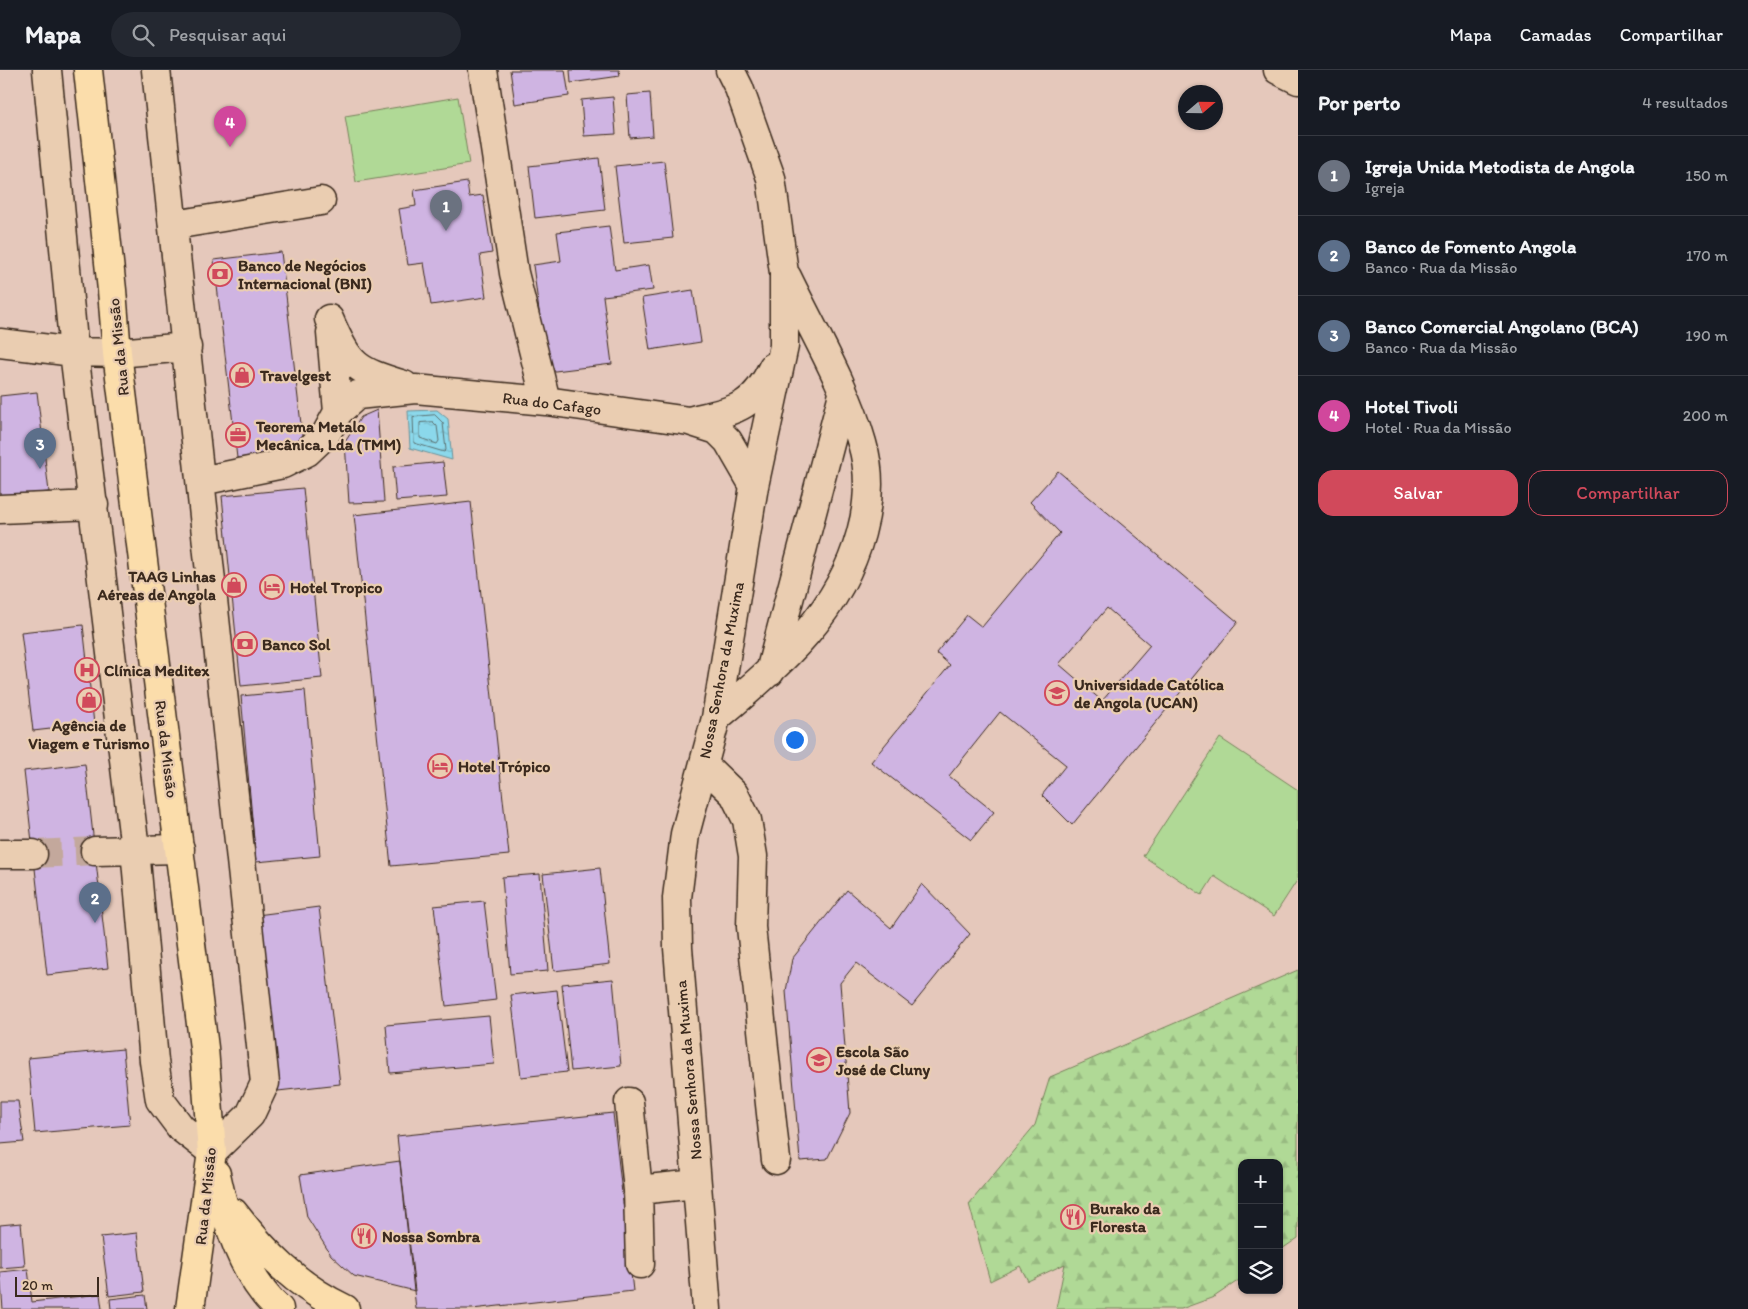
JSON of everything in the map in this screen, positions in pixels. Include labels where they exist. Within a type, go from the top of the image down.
[{"type":"main road","name":"Rua da Missão","points":[[88,70],[117,352],[204,1048],[212,1152],[190,1309]]},
{"type":"main road","points":[[212,1152],[221,1197],[243,1258],[258,1284],[278,1309]]},
{"type":"main road","points":[[221,1197],[253,1237],[288,1274],[327,1300],[345,1309]]},
{"type":"street","points":[[47,70],[74,352],[135,849],[154,1061],[160,1100],[181,1128],[212,1152],[250,1115],[265,1082],[156,70]]},
{"type":"street","points":[[483,70],[514,273],[546,401]]},
{"type":"street","name":"Nossa Senhora da Muxima","points":[[707,1309],[678,948],[677,898],[684,834],[716,718],[754,486],[784,346],[784,273],[771,178],[739,88],[730,70]]},
{"type":"street","points":[[1278,70],[1298,80]]},
{"type":"street","points":[[174,225],[321,201]]},
{"type":"street","points":[[716,718],[770,672],[798,645],[821,617],[839,590],[855,558],[865,519],[869,479],[862,444],[843,394],[784,273]]},
{"type":"street","name":"Rua do Cafago","points":[[338,412],[329,319],[343,351],[359,368],[374,376],[415,389]]},
{"type":"street","points":[[0,343],[74,352],[117,352],[186,347]]},
{"type":"street","name":"Rua do Cafago","points":[[688,421],[734,408],[751,401],[763,388],[784,346]]},
{"type":"street","name":"Rua do Cafago","points":[[201,481],[283,464],[306,452],[326,434],[338,412],[357,395],[415,389],[546,401],[688,421],[717,430],[728,441],[754,486]]},
{"type":"street","points":[[770,672],[843,394]]},
{"type":"street","points":[[0,509],[94,506]]},
{"type":"street","points":[[704,765],[734,794],[747,820],[753,856],[751,927],[776,1160]]},
{"type":"street","points":[[95,851],[180,849]]},
{"type":"street","points":[[0,854],[33,854]]},
{"type":"street","points":[[629,1102],[638,1190],[640,1264]]},
{"type":"street","points":[[638,1190],[697,1184]]},
{"type":"green space","points":[[458,97],[469,164],[356,182],[345,116]]},
{"type":"green space","points":[[1220,738],[1298,790],[1298,879],[1274,916],[1214,876],[1202,895],[1143,856]]},
{"type":"green space","points":[[1298,970],[1298,1238],[1283,1248],[1283,1159],[1238,1159],[1238,1281],[1214,1297],[1181,1309],[1056,1309],[1065,1264],[1028,1281],[1020,1266],[990,1281],[969,1204],[1035,1125],[1050,1077]]},
{"type":"water","points":[[437,410],[448,419],[452,460],[410,448],[408,411]]},
{"type":"building","points":[[510,70],[565,70],[569,96],[515,104]]},
{"type":"building","points":[[570,70],[619,70],[620,76],[571,83]]},
{"type":"building","points":[[650,93],[653,136],[630,138],[627,95]]},
{"type":"building","points":[[613,97],[616,134],[584,136],[581,100]]},
{"type":"building","points":[[599,158],[605,210],[535,218],[529,166]]},
{"type":"building","points":[[664,161],[673,238],[624,243],[615,166]]},
{"type":"building","points":[[467,182],[469,197],[483,195],[492,253],[480,255],[486,297],[431,305],[424,263],[408,265],[399,209],[416,206],[414,190]]},
{"type":"building","points":[[609,226],[615,270],[649,265],[653,290],[603,296],[612,364],[547,372],[533,265],[561,261],[557,232]]},
{"type":"building","points":[[281,252],[304,450],[237,458],[214,260]]},
{"type":"building","points":[[693,290],[701,342],[650,350],[642,298]]},
{"type":"building","points":[[37,392],[49,492],[0,497],[0,396]]},
{"type":"building","points":[[377,410],[384,502],[349,503],[345,442],[361,417]]},
{"type":"building","points":[[443,462],[447,497],[396,501],[393,467]]},
{"type":"building","points":[[1058,471],[1238,622],[1072,825],[1042,795],[1066,765],[1000,712],[949,776],[994,812],[971,840],[871,762],[950,665],[936,653],[967,615],[982,627],[1060,533],[1030,502]],"holes":[[[1107,608],[1150,645],[1102,701],[1059,664]]]},
{"type":"building","name":"Hotel Tropico","points":[[303,488],[322,678],[241,686],[222,496]]},
{"type":"building","name":"Hotel Trópico","points":[[471,502],[509,855],[391,866],[354,515]]},
{"type":"building","points":[[83,625],[94,724],[33,731],[21,632]]},
{"type":"building","points":[[305,690],[320,856],[256,862],[241,696]]},
{"type":"building","points":[[85,764],[108,968],[47,975],[24,771]]},
{"type":"building","points":[[600,868],[610,964],[554,971],[543,874]]},
{"type":"building","points":[[540,874],[548,971],[510,974],[502,877]]},
{"type":"building","name":"Escola São José de Cluny","points":[[922,884],[970,934],[912,1006],[856,963],[840,983],[850,1113],[827,1159],[800,1161],[786,991],[792,959],[847,890],[891,928]]},
{"type":"building","points":[[484,901],[496,1000],[446,1006],[434,906]]},
{"type":"building","points":[[319,907],[340,1084],[278,1091],[257,915]]},
{"type":"building","points":[[613,979],[621,1066],[571,1071],[562,984]]},
{"type":"building","points":[[557,990],[567,1072],[521,1077],[511,995]]},
{"type":"building","points":[[489,1016],[494,1064],[390,1073],[386,1025]]},
{"type":"building","points":[[123,1049],[130,1125],[35,1133],[28,1058]]},
{"type":"building","points":[[0,1101],[18,1101],[24,1142],[0,1144]]},
{"type":"building","points":[[613,1113],[633,1291],[472,1309],[416,1309],[397,1136]]},
{"type":"building","name":"Nossa Sombra","points":[[400,1161],[415,1291],[354,1276],[331,1255],[307,1217],[300,1175]]},
{"type":"building","points":[[21,1223],[25,1266],[0,1268],[0,1225]]},
{"type":"building","points":[[137,1233],[144,1292],[109,1296],[101,1237]]},
{"type":"building","points":[[28,1269],[32,1302],[100,1294],[102,1309],[3,1309],[0,1272]]},
{"type":"building","points":[[145,1295],[147,1309],[111,1309],[110,1299]]},
{"type":"tunnel","points":[[33,854],[95,851]]},
{"type":"place","name":"Hotel Tivoli","points":[[230,147]]},
{"type":"place","name":"Igreja Unida Metodista de Angola","points":[[446,231]]},
{"type":"place","name":"Banco de Negócios Internacional (BNI)","points":[[220,274]]},
{"type":"place","name":"Travelgest","points":[[242,375]]},
{"type":"place","name":"Teorema Metalo Mecânica, Lda (TMM)","points":[[238,435]]},
{"type":"place","name":"Banco Comercial Angolano (BCA)","points":[[40,469]]},
{"type":"place","name":"TAAG Linhas Aéreas de Angola","points":[[234,585]]},
{"type":"place","name":"Hotel Tropico","points":[[272,587]]},
{"type":"place","name":"Banco Sol","points":[[245,644]]},
{"type":"place","name":"Clínica Meditex","points":[[87,670]]},
{"type":"place","name":"Universidade Católica de Angola (UCAN)","points":[[1057,693]]},
{"type":"place","name":"Agência de Viagem e Turismo","points":[[89,700]]},
{"type":"place","name":"Hotel Trópico","points":[[440,766]]},
{"type":"place","name":"Banco de Fomento Angola","points":[[95,923]]},
{"type":"place","name":"Escola São José de Cluny","points":[[819,1060]]},
{"type":"place","name":"Burako da Floresta","points":[[1073,1217]]},
{"type":"place","name":"Nossa Sombra","points":[[364,1236]]}]
